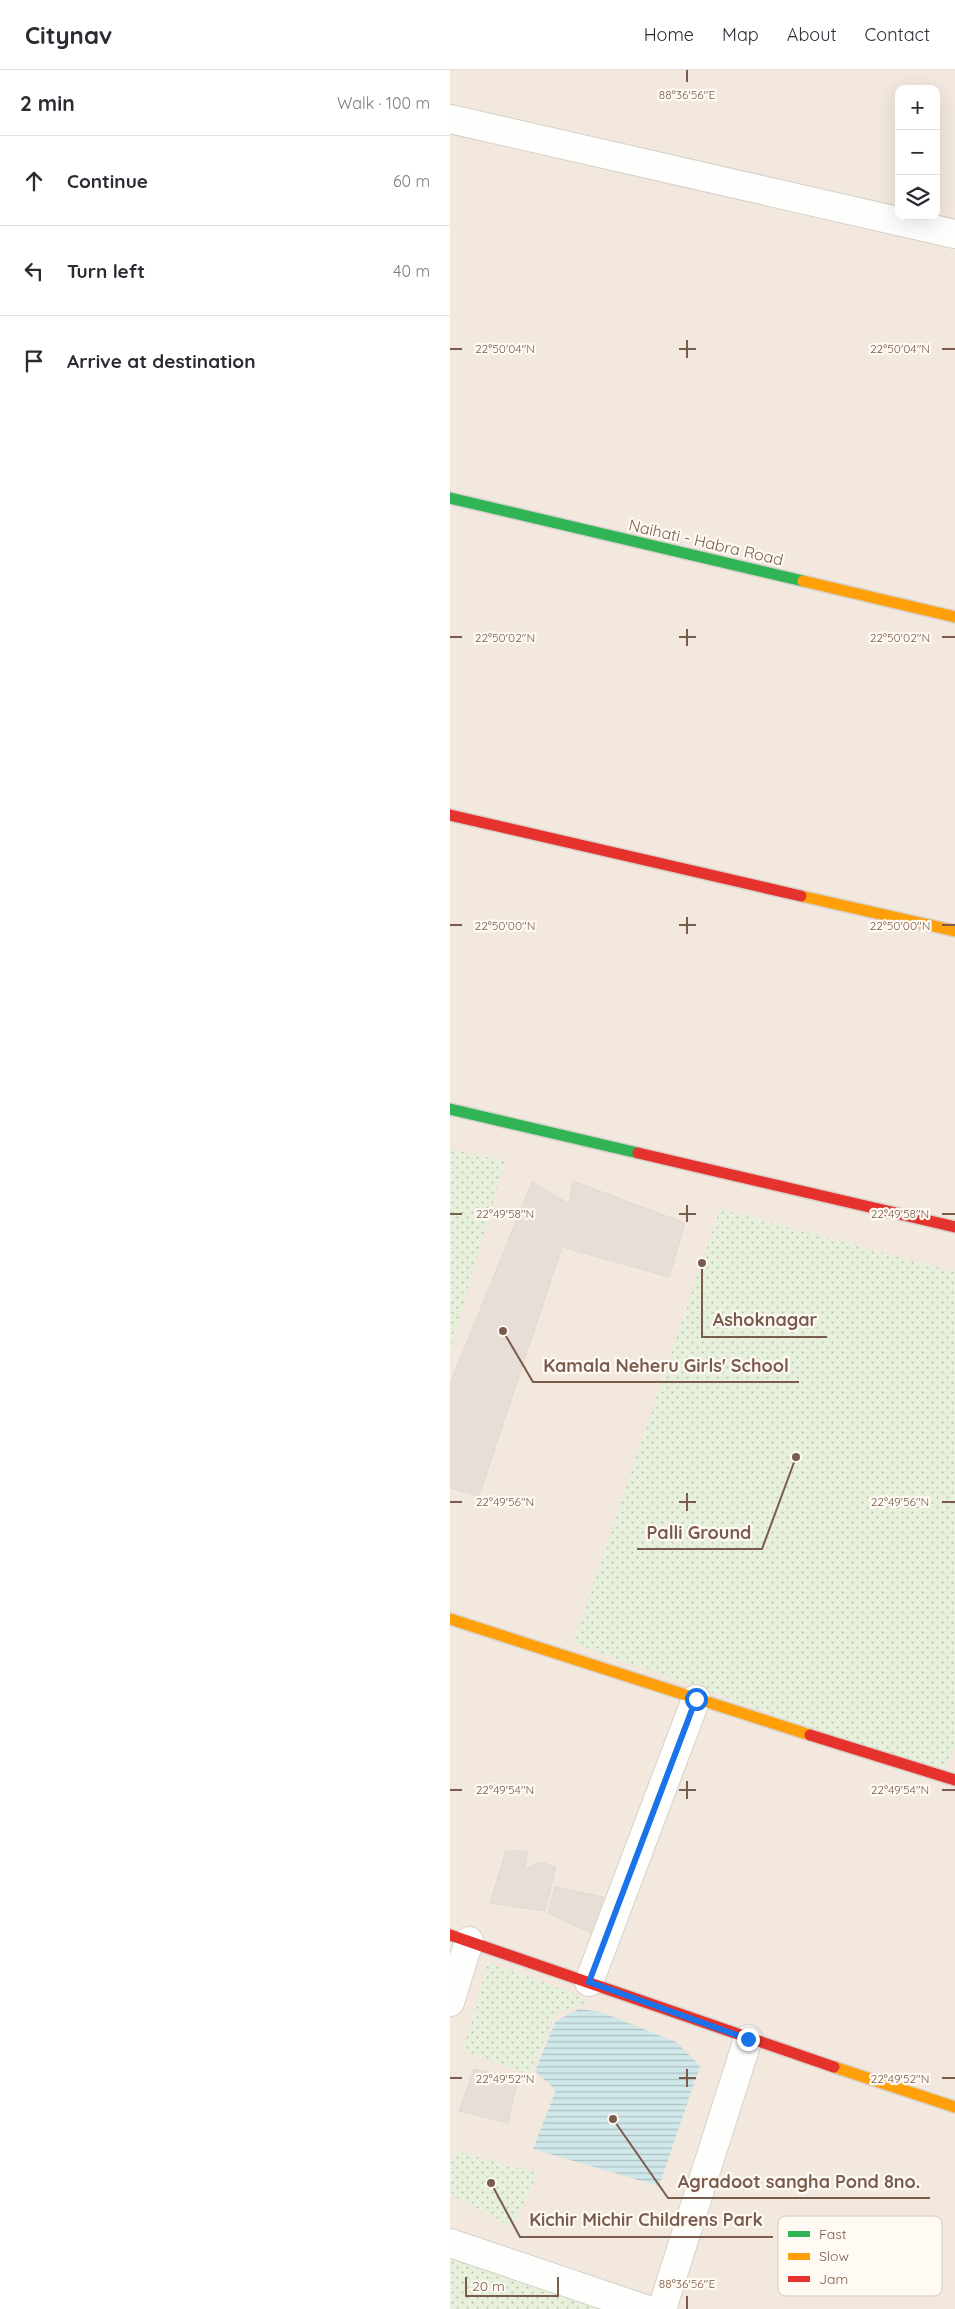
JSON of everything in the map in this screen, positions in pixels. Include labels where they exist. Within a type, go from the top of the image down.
[{"type":"street","points":[[450,119],[955,234]]},
{"type":"street","name":"Naihati - Habra Road","points":[[450,498],[955,617]]},
{"type":"street","points":[[450,815],[955,931]]},
{"type":"street","points":[[450,1109],[955,1227]]},
{"type":"street","points":[[450,1618],[696,1699],[955,1780]]},
{"type":"street","points":[[589,1982],[696,1699]]},
{"type":"street","points":[[450,2002],[460,1938],[748,2039],[955,2107]]},
{"type":"street","points":[[662,2309],[748,2039]]},
{"type":"street","points":[[450,2243],[645,2309]]},
{"type":"shaded area","points":[[450,70],[955,70],[955,2309],[450,2309]]},
{"type":"green space","points":[[450,1149],[505,1161],[450,1350]]},
{"type":"green space","points":[[720,1209],[955,1272],[955,1747],[942,1775],[573,1643]]},
{"type":"green space","points":[[488,1962],[584,1997],[586,2004],[556,2012],[530,2075],[463,2051]]},
{"type":"green space","points":[[455,2151],[538,2173],[512,2227],[450,2194],[450,2161]]},
{"type":"green space","points":[[450,2238],[639,2309],[450,2309]]},
{"type":"water","points":[[579,2009],[601,2012],[676,2042],[700,2066],[659,2186],[533,2149],[556,2090],[535,2071],[556,2021]]},
{"type":"building","points":[[573,1181],[685,1223],[669,1277],[562,1247],[479,1496],[450,1488],[450,1384],[532,1182],[569,1204]]},
{"type":"building","points":[[506,1851],[527,1851],[525,1869],[540,1862],[556,1867],[545,1911],[490,1903]]},
{"type":"building","points":[[555,1887],[603,1897],[593,1934],[548,1913]]},
{"type":"building","points":[[474,2069],[518,2078],[508,2123],[459,2111]]},
{"type":"traffic: fast","points":[[450,498],[803,581]]},
{"type":"traffic: fast","points":[[450,1109],[638,1153]]},
{"type":"traffic: slow","points":[[803,581],[955,617]]},
{"type":"traffic: slow","points":[[801,896],[955,931]]},
{"type":"traffic: slow","points":[[450,1619],[810,1735]]},
{"type":"traffic: slow","points":[[834,2067],[955,2107]]},
{"type":"traffic: jam","points":[[450,815],[801,896]]},
{"type":"traffic: jam","points":[[638,1153],[955,1227]]},
{"type":"traffic: jam","points":[[810,1735],[955,1780]]},
{"type":"traffic: jam","points":[[450,1935],[834,2067]]},
{"type":"place","name":"Ashoknagar","points":[[702,1263]]},
{"type":"place","name":"Kamala Neheru Girls' School","points":[[503,1331]]},
{"type":"place","name":"Palli Ground","points":[[796,1457]]},
{"type":"place","name":"Agradoot sangha Pond 8no.","points":[[613,2119]]},
{"type":"place","name":"Kichir Michir Childrens Park","points":[[491,2183]]},
{"type":"route","points":[[696,1699],[589,1982],[748,2039]]}]
